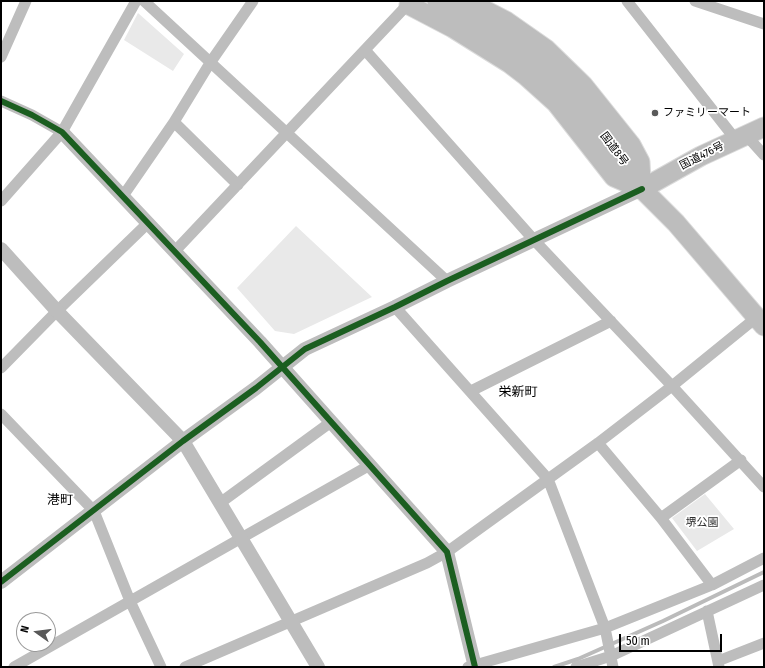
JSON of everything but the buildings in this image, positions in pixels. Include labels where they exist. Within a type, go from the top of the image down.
[{"type":"highway","name":"国道8号","points":[[437,1],[493,32],[534,61],[561,87],[596,125],[623,159],[642,189],[676,223],[760,322]]},
{"type":"highway","points":[[407,2],[510,63],[556,103],[614,177],[642,189],[640,162],[631,146],[583,85],[546,49],[506,21],[468,1]]},
{"type":"highway","name":"国道476号","points":[[642,189],[701,156],[764,127]]},
{"type":"street","points":[[1,58],[26,1]]},
{"type":"street","points":[[1,200],[62,132],[136,1]]},
{"type":"street","points":[[144,1],[447,281]]},
{"type":"street","points":[[123,196],[174,122],[210,63],[253,1]]},
{"type":"street","points":[[627,1],[741,137],[764,155]]},
{"type":"street","points":[[695,1],[764,24]]},
{"type":"street","points":[[175,251],[366,50],[407,2]]},
{"type":"street","points":[[366,50],[534,240],[741,460],[764,487]]},
{"type":"street","points":[[1,101],[32,115],[62,132],[282,367],[447,552],[473,666],[606,628],[712,584],[764,558]]},
{"type":"street","points":[[174,122],[238,185]]},
{"type":"street","points":[[1,582],[182,441],[256,388],[305,349],[642,189]]},
{"type":"street","points":[[1,368],[57,311],[148,223]]},
{"type":"street","points":[[1,250],[57,311],[182,441],[318,667]]},
{"type":"street","points":[[395,307],[548,479],[606,628],[612,662]]},
{"type":"street","points":[[471,391],[611,321]]},
{"type":"street","points":[[185,667],[427,564],[447,552],[598,443],[672,386],[760,322]]},
{"type":"street","points":[[1,414],[94,511],[130,601],[161,667]]},
{"type":"street","points":[[220,503],[331,422]]},
{"type":"street","points":[[598,443],[661,518],[712,584]]},
{"type":"street","points":[[661,518],[741,460]]},
{"type":"street","points":[[14,667],[370,465]]},
{"type":"street","points":[[576,667],[612,662],[707,611],[764,585]]},
{"type":"street","points":[[707,611],[718,664],[764,643]]},
{"type":"green space","points":[[138,13],[184,54],[173,71],[124,40]]},
{"type":"green space","points":[[296,226],[372,297],[294,334],[275,331],[237,288]]},
{"type":"green space","name":"堺公園","points":[[705,494],[734,529],[697,551],[672,518]]},
{"type":"waterway","points":[[554,667],[578,659],[663,621],[764,572]]},
{"type":"cycle path","points":[[1,101],[32,115],[62,132],[260,342],[447,552],[475,667]]},
{"type":"cycle path","points":[[1,582],[305,349],[642,189]]},
{"type":"place","name":"ファミリーマート","points":[[655,113]]},
{"type":"district","name":"栄新町","points":[[518,392]]},
{"type":"district","name":"港町","points":[[60,500]]}]
